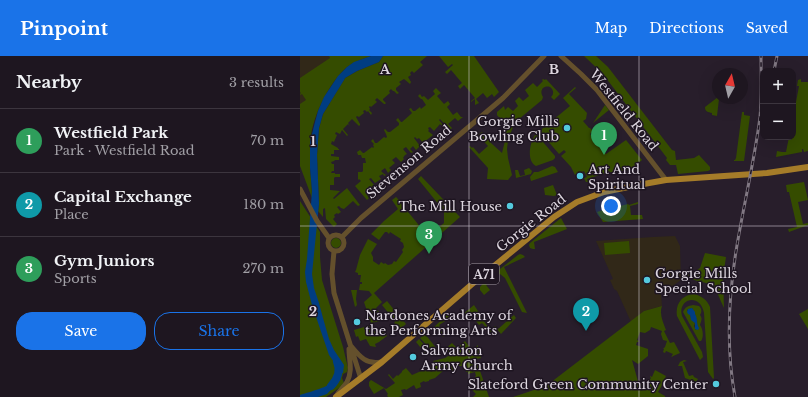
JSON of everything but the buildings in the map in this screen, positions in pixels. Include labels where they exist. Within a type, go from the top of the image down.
[{"type":"main road","name":"Gorgie Road","points":[[336,397],[382,362],[477,280],[554,217],[585,198],[625,187],[666,180],[767,173],[808,166]]},
{"type":"street","name":"Stevenson Road","points":[[342,237],[361,218],[503,98],[544,56]]},
{"type":"street","name":"Westfield Road","points":[[561,56],[597,90],[666,180]]},
{"type":"street","points":[[300,189],[308,205],[329,238],[328,245],[330,249],[339,251],[343,248],[344,241],[340,235],[335,234],[329,238]]},
{"type":"street","points":[[334,251],[332,265],[333,287],[361,379]]},
{"type":"street","points":[[350,344],[364,360],[374,363],[382,362]]},
{"type":"street","points":[[336,397],[350,376],[350,344]]},
{"type":"shaded area","points":[[300,56],[330,57],[300,121]]},
{"type":"shaded area","name":"Gorgie Mills Special School","points":[[675,236],[680,246],[681,280],[661,294],[662,306],[644,311],[631,322],[617,291],[614,289],[610,280],[613,279],[596,241]]},
{"type":"green space","points":[[329,56],[371,56],[346,68],[333,83],[321,104],[313,126],[310,146],[312,198],[300,166],[300,104],[306,100],[302,94],[300,95],[300,78],[330,58]]},
{"type":"green space","points":[[383,56],[427,56],[420,62],[423,65],[414,73],[412,71],[410,73],[411,75],[408,77],[411,82],[410,84],[404,79],[399,82],[401,84],[396,88],[396,90],[399,93],[397,94],[391,89],[389,91],[390,93],[383,99],[386,103],[385,104],[377,98],[375,100],[377,102],[369,107],[369,110],[372,113],[371,115],[365,110],[359,117],[356,117],[360,124],[359,126],[352,119],[348,123],[350,126],[348,124],[343,129],[348,135],[347,136],[342,130],[340,134],[336,132],[335,134],[337,135],[334,142],[332,141],[331,144],[339,150],[334,150],[334,154],[331,154],[331,156],[339,157],[339,160],[331,162],[334,164],[334,171],[331,173],[340,174],[340,177],[334,178],[334,185],[330,185],[330,190],[340,191],[333,198],[334,199],[347,188],[360,205],[358,206],[353,201],[344,209],[339,206],[337,207],[341,212],[334,215],[335,217],[333,219],[337,224],[334,227],[326,219],[325,208],[323,209],[323,217],[318,211],[317,155],[319,128],[323,114],[345,78],[357,71],[379,62]]},
{"type":"green space","points":[[439,56],[474,56],[499,92],[494,97],[492,94],[487,98],[483,93],[476,99],[479,103],[475,105],[475,99],[471,101],[475,98],[464,85],[460,89],[458,86],[462,83],[451,70],[447,74],[445,72],[453,65],[452,64],[448,67]]},
{"type":"green space","points":[[584,56],[596,56],[608,67],[672,150],[675,151],[676,160],[694,158],[699,155],[710,167],[710,170],[678,174],[676,165],[670,165],[666,160],[667,158],[609,82]]},
{"type":"green space","points":[[543,79],[546,79],[560,94],[554,100],[551,97],[553,93],[552,89],[550,87],[545,87],[542,89],[541,93],[543,97],[542,100],[519,119],[507,120],[498,117],[497,112],[504,106],[505,110],[508,107],[513,111],[518,106],[515,101],[519,97],[523,101],[529,96],[525,90],[533,83],[537,87]]},
{"type":"green space","points":[[801,79],[801,82],[808,82],[808,151],[804,152],[802,149],[802,152],[776,157],[777,151],[786,152],[788,140],[796,140],[796,102],[799,86],[797,86],[798,80]]},
{"type":"green space","points":[[575,87],[576,88],[569,94],[587,113],[586,119],[583,121],[593,131],[590,134],[606,154],[626,140],[642,160],[636,165],[640,171],[637,169],[606,173],[587,179],[588,182],[586,182],[584,178],[587,177],[584,171],[575,175],[571,167],[561,156],[566,152],[564,150],[559,154],[541,133],[542,129],[570,106],[563,98]]},
{"type":"green space","points":[[436,88],[441,93],[437,96],[444,104],[448,101],[450,104],[447,107],[453,115],[457,112],[461,117],[463,117],[458,121],[455,118],[448,124],[452,128],[450,130],[440,119],[439,120],[444,126],[443,127],[440,124],[434,131],[430,127],[428,128],[428,131],[433,135],[423,143],[419,138],[417,139],[415,137],[414,138],[420,146],[416,150],[413,146],[410,149],[413,152],[411,153],[406,147],[403,149],[407,154],[401,162],[396,157],[392,160],[395,163],[389,168],[391,170],[388,173],[385,168],[381,171],[386,175],[384,176],[383,174],[379,176],[381,179],[375,183],[371,178],[369,179],[374,185],[365,192],[369,198],[367,200],[355,186],[361,181],[359,179],[358,180],[358,172],[363,171],[363,163],[366,163],[365,158],[358,155],[357,152],[360,150],[364,153],[372,147],[373,148],[374,144],[371,141],[373,139],[375,143],[377,143],[384,137],[386,138],[387,137],[384,130],[385,129],[390,132],[399,125],[396,120],[398,118],[402,122],[412,113],[409,109],[411,108],[415,111],[426,105],[418,96],[420,94],[428,100],[435,94],[433,91]]},
{"type":"green space","points":[[712,102],[712,104],[718,104],[717,116],[707,112],[705,107]]},
{"type":"green space","points":[[605,105],[609,110],[593,123]]},
{"type":"green space","points":[[742,112],[744,112],[744,115],[750,116],[744,161],[734,161],[736,158]]},
{"type":"green space","points":[[509,125],[513,127],[508,140],[507,149],[512,175],[508,180],[487,179],[488,168],[469,147],[473,147],[479,154],[488,146],[478,135],[482,132],[502,153],[506,137],[506,126]]},
{"type":"green space","points":[[535,135],[537,135],[555,156],[553,160],[536,166],[533,164],[530,156],[530,147]]},
{"type":"green space","points":[[552,166],[555,167],[558,172],[531,181],[530,177],[534,172],[538,172]]},
{"type":"green space","points":[[529,168],[532,171],[531,174],[516,178],[515,170],[518,170],[520,176],[525,175],[524,170]]},
{"type":"green space","points":[[421,176],[460,217],[374,293],[382,302],[376,308],[385,320],[371,323],[364,302],[372,295],[369,291],[359,290],[360,284],[362,284],[362,282],[360,282],[361,275],[358,275],[358,273],[355,272],[360,255],[368,239],[377,244],[371,253],[373,261],[379,265],[381,262],[388,265],[392,264],[394,261],[396,262],[403,252],[402,250],[404,247],[403,243],[400,241],[401,239],[390,232],[389,234],[385,232],[379,240],[371,234],[398,209],[392,200],[396,197],[399,200],[397,201],[399,203],[400,202],[422,229],[434,231],[444,223],[444,211],[418,179]]},
{"type":"green space","points":[[804,182],[808,200],[798,202],[803,224],[808,223],[808,225],[789,232],[788,229],[797,227],[786,185]]},
{"type":"green space","points":[[553,185],[557,195],[545,195],[544,188]]},
{"type":"green space","points":[[300,201],[320,232],[322,280],[348,368],[347,372],[343,374],[342,378],[344,383],[342,386],[326,397],[300,397]]},
{"type":"green space","points":[[638,202],[638,204],[630,206],[631,215],[642,215],[643,219],[603,222],[597,212],[616,206],[629,205]]},
{"type":"green space","points":[[561,218],[567,229],[534,242],[535,249],[530,248],[530,243]]},
{"type":"green space","points":[[334,238],[338,238],[340,239],[340,247],[334,248],[331,245],[331,241]]},
{"type":"green space","points":[[629,241],[630,253],[605,255],[604,243]]},
{"type":"green space","points":[[705,253],[726,257],[723,277],[724,308],[718,294],[711,286],[691,279],[688,275],[700,268]]},
{"type":"green space","points":[[520,254],[525,257],[504,267],[527,313],[522,312],[505,278],[500,274],[498,275],[496,272]]},
{"type":"green space","points":[[487,279],[490,282],[486,285],[490,290],[484,295],[480,290],[480,287]]},
{"type":"green space","points":[[351,290],[357,290],[357,305],[355,307]]},
{"type":"green space","points":[[694,294],[704,299],[710,307],[713,379],[708,372],[704,313],[702,306],[694,300],[690,300],[683,305],[681,310],[682,316],[702,352],[703,357],[700,360],[677,316],[677,308],[680,301],[686,296]]},
{"type":"green space","points":[[387,301],[399,316],[397,318],[399,320],[401,318],[406,324],[396,332],[394,330],[392,332],[395,321],[382,305]]},
{"type":"green space","points":[[474,305],[480,314],[477,317],[473,312],[470,315],[468,313],[463,317],[462,315]]},
{"type":"green space","points":[[662,306],[661,315],[666,330],[664,331],[670,343],[674,342],[680,353],[671,357],[673,354],[666,351],[665,353],[663,352],[667,341],[663,340],[661,334],[662,331],[651,327],[650,330],[645,333],[640,332],[637,340],[639,341],[636,345],[648,349],[648,356],[638,364],[632,360],[639,385],[640,383],[648,386],[651,378],[650,376],[652,377],[655,370],[666,376],[658,392],[665,397],[513,397],[546,386],[644,311]]},
{"type":"green space","points":[[688,306],[699,306],[701,309],[700,315],[702,320],[700,325],[703,335],[701,341],[699,341],[683,312]],"holes":[[[692,308],[697,321],[696,330],[694,326],[695,323],[687,310]]]},
{"type":"green space","points":[[808,309],[808,329],[799,314]]},
{"type":"green space","points":[[449,313],[453,314],[439,325],[440,326],[438,328],[442,332],[445,330],[447,334],[443,337],[434,327]]},
{"type":"green space","points":[[514,315],[516,318],[501,334],[496,328],[491,333],[482,323],[479,325],[476,321],[481,317],[490,330],[495,326],[498,329]]},
{"type":"green space","points":[[371,325],[373,332],[381,329],[387,336],[375,344],[376,347],[370,346],[366,339],[360,341],[358,336],[356,337],[354,330]]},
{"type":"green space","points":[[425,334],[437,349],[434,349],[432,353],[420,338]]},
{"type":"green space","points":[[419,339],[429,350],[425,353],[416,342]]},
{"type":"green space","points":[[465,341],[472,350],[478,345],[481,358],[476,359],[489,397],[473,397],[476,394],[472,390],[472,387],[479,385],[475,372],[468,374],[468,372],[466,372],[467,366],[458,366],[454,364],[453,371],[450,371],[446,367],[435,378],[420,383],[421,387],[416,389],[414,385],[406,390],[401,390],[403,395],[399,397],[388,397],[388,394],[384,388],[374,394],[369,386],[369,382],[371,380],[386,389],[395,383],[388,375],[389,374],[393,379],[406,368],[412,375],[435,365],[433,361],[450,355],[445,349],[452,343],[457,348]]},
{"type":"green space","points":[[684,360],[687,361],[683,362],[689,376],[693,375],[698,379],[696,382],[685,378],[682,366],[678,366],[680,362]]},
{"type":"water","points":[[371,56],[383,56],[379,62],[357,71],[345,78],[323,114],[319,128],[317,155],[319,204],[312,274],[314,288],[329,339],[344,365],[343,373],[335,370],[336,365],[329,355],[306,282],[305,272],[312,191],[310,142],[318,111],[324,97],[338,76],[354,62]]},
{"type":"water","points":[[692,308],[695,312],[699,328],[698,330],[695,329],[695,323],[691,320],[690,315],[687,312],[688,309]]},
{"type":"water","points":[[333,377],[341,379],[327,394],[318,397],[300,397],[300,395],[329,385]]},
{"type":"waterway","points":[[331,386],[338,375],[339,369],[337,362]]},
{"type":"railway","points":[[735,397],[729,336],[731,295],[736,254],[760,117],[761,56]]},
{"type":"railway","points":[[775,68],[777,56]]},
{"type":"place","name":"Gorgie Mills Bowling Club","points":[[567,128]]},
{"type":"place","name":"Westfield Park","points":[[604,155]]},
{"type":"place","name":"Art And Spiritual","points":[[580,176]]},
{"type":"place","name":"The Mill House","points":[[510,206]]},
{"type":"place","name":"Gym Juniors","points":[[429,254]]},
{"type":"place","name":"Gorgie Mills Special School","points":[[647,280]]},
{"type":"place","name":"Nardones Academy of the Performing Arts","points":[[357,322]]},
{"type":"place","name":"Capital Exchange","points":[[586,331]]},
{"type":"place","name":"Salvation Army Church","points":[[413,357]]},
{"type":"place","name":"Slateford Green Community Center","points":[[716,384]]}]
